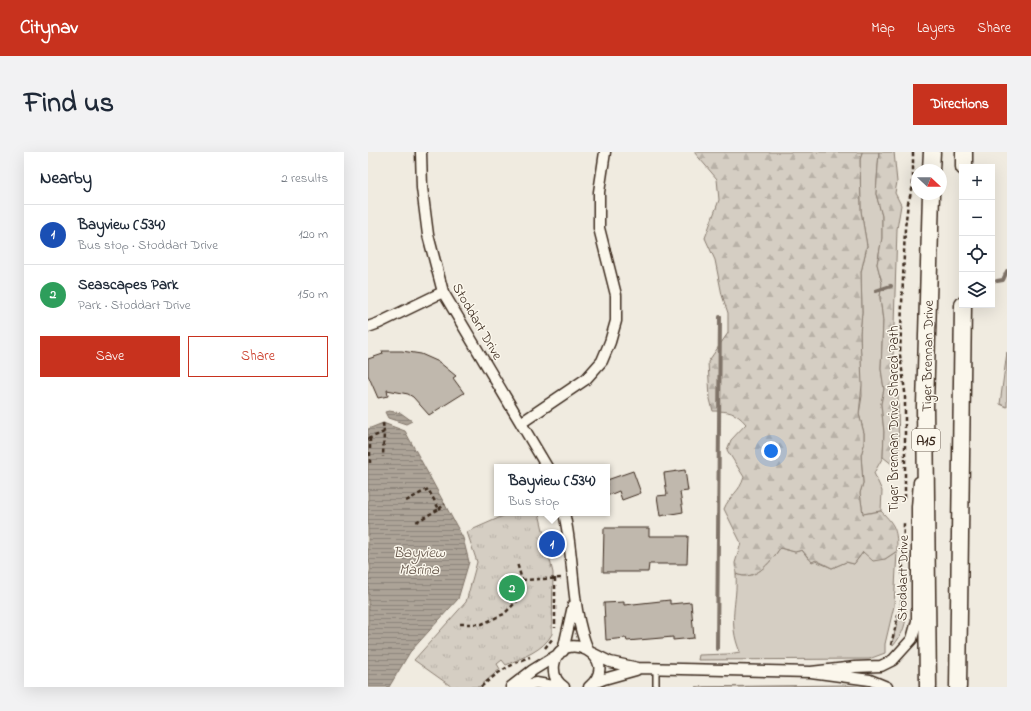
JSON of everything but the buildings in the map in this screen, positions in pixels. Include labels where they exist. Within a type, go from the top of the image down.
[{"type":"main road","points":[[931,164],[932,152]]},
{"type":"main road","points":[[964,152],[964,164]]},
{"type":"main road","name":"Tiger Brennan Drive","points":[[928,687],[925,406],[931,200]]},
{"type":"main road","points":[[958,687],[963,308]]},
{"type":"street","name":"Stoddart Drive","points":[[421,152],[422,188],[428,235],[443,292],[545,464]]},
{"type":"street","points":[[521,423],[586,379],[602,360],[610,342],[616,321],[616,295],[599,228],[599,192],[605,152]]},
{"type":"street","points":[[368,327],[443,292]]},
{"type":"street","name":"Stoddart Drive","points":[[811,672],[854,667],[881,666],[893,660],[912,639],[917,622],[917,507],[925,406]]},
{"type":"street","points":[[565,516],[569,532],[579,621],[590,652],[597,660],[598,671],[596,679],[590,686]]},
{"type":"street","points":[[564,687],[557,681],[554,670],[554,662],[561,653],[571,619],[575,590]]},
{"type":"street","points":[[511,687],[533,670],[576,646],[590,652]]},
{"type":"street","name":"Stoddart Drive","points":[[590,652],[606,661],[626,666],[656,669],[811,672],[870,680],[887,687]]},
{"type":"street","name":"Stoddart Drive","points":[[590,686],[623,673],[656,669]]},
{"type":"street","points":[[517,687],[536,683],[559,687]]},
{"type":"lane","points":[[656,669],[656,687]]},
{"type":"path","name":"Tiger Brennan Drive Shared Path","points":[[904,505],[905,392],[900,355],[905,228],[908,203],[913,186],[913,152]]},
{"type":"path","points":[[383,423],[383,457]]},
{"type":"path","points":[[370,463],[369,439],[384,432]]},
{"type":"path","points":[[406,501],[428,489],[439,508]]},
{"type":"path","points":[[416,522],[445,504]]},
{"type":"path","name":"Tiger Brennan Drive Shared Path","points":[[893,660],[891,642],[902,599],[904,521]]},
{"type":"path","points":[[460,624],[482,624],[504,614],[518,600],[522,580],[517,563]]},
{"type":"path","points":[[522,580],[574,577]]},
{"type":"path","points":[[540,651],[549,644],[554,637],[555,578]]},
{"type":"path","points":[[481,687],[496,673],[514,663],[533,656]]},
{"type":"green space","points":[[694,152],[862,152],[860,160],[861,211],[867,246],[861,272],[862,312],[860,333],[862,385],[859,414],[864,433],[864,445],[861,455],[863,483],[860,493],[863,514],[881,511],[895,529],[897,551],[885,559],[873,561],[863,552],[854,564],[846,562],[832,568],[816,560],[812,562],[802,550],[795,552],[780,548],[772,560],[756,573],[743,576],[736,574],[735,563],[741,543],[724,509],[740,486],[744,477],[727,450],[731,440],[746,424],[739,417],[731,413],[713,411],[710,399],[708,362],[728,333],[728,313],[722,295],[715,260],[705,238],[719,200],[717,179]]},
{"type":"green space","points":[[862,152],[879,152],[876,194],[882,216],[882,238],[877,264],[882,283],[880,297],[883,321],[881,369],[884,389],[881,404],[884,432],[883,457],[874,473],[882,491],[881,511],[863,514],[860,493],[863,483],[861,455],[864,445],[864,433],[859,414],[862,396],[860,333],[862,312],[861,272],[867,246],[861,211],[860,160]]},
{"type":"green space","points":[[879,152],[894,152],[897,182],[895,193],[901,205],[897,229],[893,357],[898,391],[899,460],[893,465],[883,457],[884,432],[881,404],[884,389],[881,369],[883,321],[880,297],[882,283],[877,264],[882,238],[882,216],[876,194]]},
{"type":"green space","points":[[1007,352],[1007,407],[1000,404]]},
{"type":"green space","points":[[503,516],[540,516],[553,573],[552,634],[543,645],[532,653],[506,665],[502,660],[497,664],[500,669],[479,687],[452,687],[414,660],[466,602],[477,562],[467,532]]},
{"type":"green space","points":[[780,548],[795,552],[802,550],[808,558],[832,568],[846,562],[854,564],[863,552],[885,559],[897,551],[894,606],[885,644],[885,653],[869,659],[698,660],[699,655],[740,652],[734,631],[736,574],[743,576],[761,570]]},
{"type":"green space","points":[[901,607],[906,608],[906,619],[902,633],[893,646],[892,643]]},
{"type":"green space","points":[[843,685],[865,687],[696,687]]},
{"type":"water","points":[[389,411],[401,413],[412,421],[406,424],[388,418],[385,412]]},
{"type":"water","name":"Bayview Marina","points":[[383,423],[405,431],[463,538],[469,562],[458,599],[410,652],[389,687],[368,687],[368,577],[370,565],[368,557],[368,429]]},
{"type":"waterway","points":[[997,281],[1003,280],[1007,271]]},
{"type":"waterway","points":[[876,291],[891,286]]},
{"type":"waterway","points":[[717,649],[720,317]]},
{"type":"place","name":"Bayview (534)","points":[[552,544]]},
{"type":"place","name":"Seascapes Park","points":[[512,588]]}]
